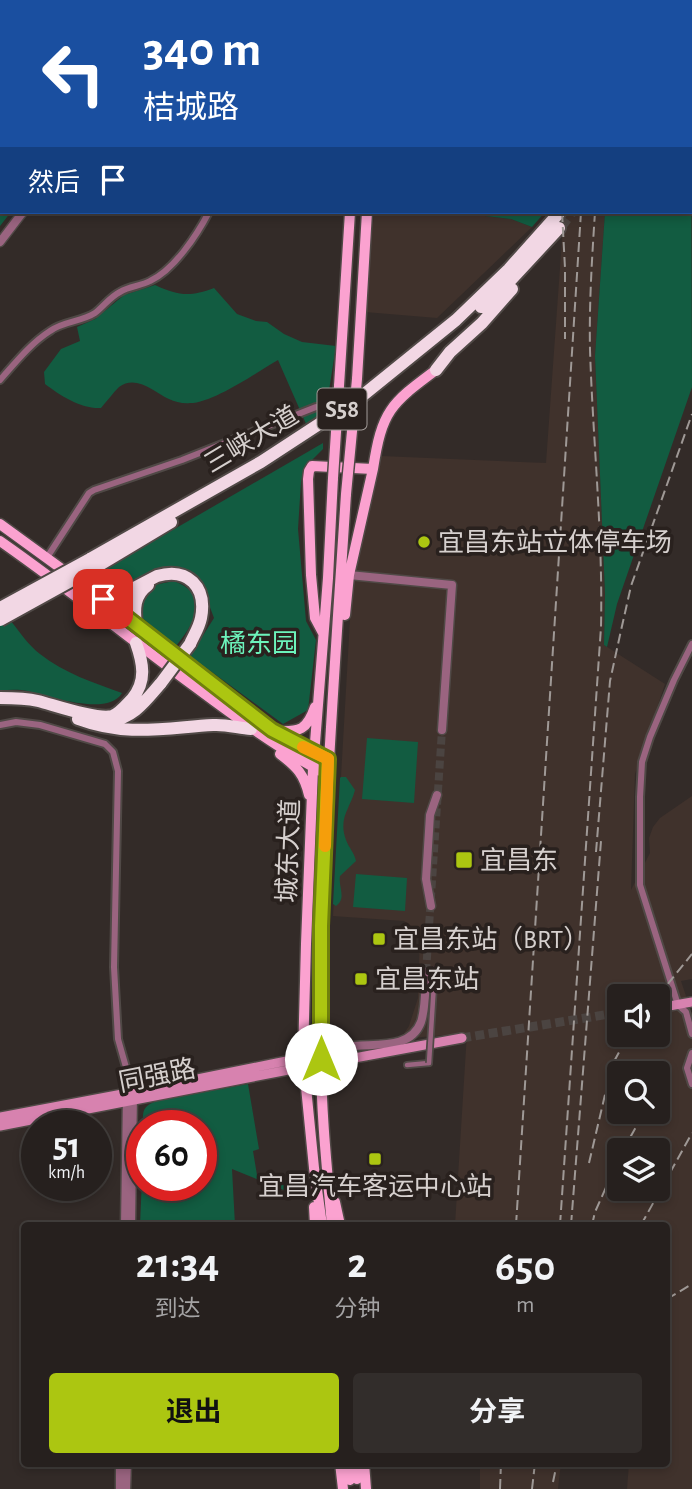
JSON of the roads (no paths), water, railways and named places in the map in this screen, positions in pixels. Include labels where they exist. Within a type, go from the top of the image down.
[{"type":"highway","name":"三峡大道","points":[[0,620],[261,462],[362,396],[456,320],[509,269],[558,214]]},
{"type":"highway","name":"三峡大道","points":[[0,608],[93,563],[260,470],[365,402],[422,358],[509,282],[559,228],[526,274],[436,370]]},
{"type":"highway","points":[[78,719],[111,721],[123,718],[137,709],[188,643],[202,616],[195,584],[180,573],[157,576],[113,599],[103,599]]},
{"type":"highway","points":[[136,625],[136,600],[143,588],[158,579],[181,578],[192,586],[198,604],[198,614],[188,643]]},
{"type":"highway","points":[[112,716],[132,699],[142,683],[141,658],[136,643]]},
{"type":"highway","points":[[0,698],[26,699],[98,716],[112,716],[134,708],[159,681]]},
{"type":"highway","points":[[0,704],[30,706],[97,726],[131,730],[216,725],[251,729]]},
{"type":"main road","name":"城东大道","points":[[322,1222],[304,1062],[306,944],[313,768],[328,578],[350,214]]},
{"type":"main road","name":"城东大道","points":[[332,1222],[321,1059],[321,926],[328,759],[367,214]]},
{"type":"main road","points":[[332,723],[349,575],[379,436],[394,404],[436,370]]},
{"type":"main road","points":[[323,633],[315,618],[311,575],[309,471],[312,466],[373,469]]},
{"type":"main road","points":[[0,524],[103,599],[272,730],[328,759]]},
{"type":"main road","points":[[0,541],[251,729],[300,771],[311,805]]},
{"type":"main road","points":[[272,730],[297,731],[305,726],[311,718],[318,697]]},
{"type":"main road","points":[[251,729],[328,775]]},
{"type":"main road","points":[[670,1006],[692,1004]]},
{"type":"main road","name":"同强路","points":[[0,1126],[304,1062],[312,1056],[321,1059],[349,1059],[462,1038]]},
{"type":"main road","name":"同强路","points":[[0,1117],[130,1097]]},
{"type":"main road","points":[[327,1164],[339,1222]]},
{"type":"main road","points":[[314,1168],[315,1222]]},
{"type":"main road","points":[[340,1467],[343,1489]]},
{"type":"main road","points":[[350,1467],[354,1479],[356,1467]]},
{"type":"main road","points":[[364,1467],[366,1489]]},
{"type":"street","points":[[0,242],[21,214]]},
{"type":"street","points":[[0,380],[36,341],[51,329],[95,312],[122,290],[151,281],[160,275],[187,247],[208,214]]},
{"type":"street","points":[[46,559],[89,493],[94,490],[182,460],[316,407]]},
{"type":"street","points":[[349,575],[452,585],[442,730]]},
{"type":"street","points":[[692,644],[674,680],[642,762],[639,886],[678,1005],[686,1012],[692,1034]]},
{"type":"street","points":[[0,725],[16,722],[40,725],[105,744],[113,752],[118,771],[114,967],[118,1039],[130,1097],[131,1222]]},
{"type":"street","points":[[431,906],[426,879],[430,815],[437,795]]},
{"type":"street","points":[[407,1065],[429,1063],[435,968]]},
{"type":"street","points":[[321,1059],[344,1047],[396,1043],[417,1030],[422,1019],[426,972]]},
{"type":"street","points":[[692,1053],[688,1068],[692,1084]]},
{"type":"street","points":[[125,1222],[130,1097]]},
{"type":"street","points":[[120,1467],[120,1489]]},
{"type":"street","points":[[126,1489],[127,1467]]},
{"type":"tunnel","points":[[559,228],[570,214]]},
{"type":"tunnel","points":[[426,972],[442,730]]},
{"type":"tunnel","points":[[462,1038],[607,1014]]},
{"type":"railway","points":[[562,214],[565,339]]},
{"type":"railway","points":[[516,1222],[581,214]]},
{"type":"railway","points":[[560,1222],[601,627],[599,523],[590,350],[595,214]]},
{"type":"railway","points":[[596,852],[610,681],[620,635],[631,586],[692,414]]},
{"type":"railway","points":[[571,1222],[601,841]]},
{"type":"railway","points":[[668,984],[692,954]]},
{"type":"railway","points":[[589,1163],[612,1065],[622,1047]]},
{"type":"railway","points":[[630,1138],[638,1124]]},
{"type":"railway","points":[[643,1222],[692,1133]]},
{"type":"railway","points":[[593,1222],[607,1185]]},
{"type":"railway","points":[[670,1297],[692,1284]]},
{"type":"railway","points":[[500,1489],[501,1467]]},
{"type":"railway","points":[[532,1489],[535,1467]]},
{"type":"railway","points":[[553,1482],[556,1467]]},
{"type":"place","name":"宜昌东站立体停车场","points":[[424,542]]},
{"type":"place","name":"宜昌东","points":[[464,860]]},
{"type":"place","name":"宜昌东站（BRT）","points":[[379,939]]},
{"type":"place","name":"宜昌东站","points":[[361,979]]},
{"type":"place","name":"宜昌汽车客运中心站","points":[[375,1159]]},
{"type":"park label","name":"橘东园","points":[[259,643]]}]
